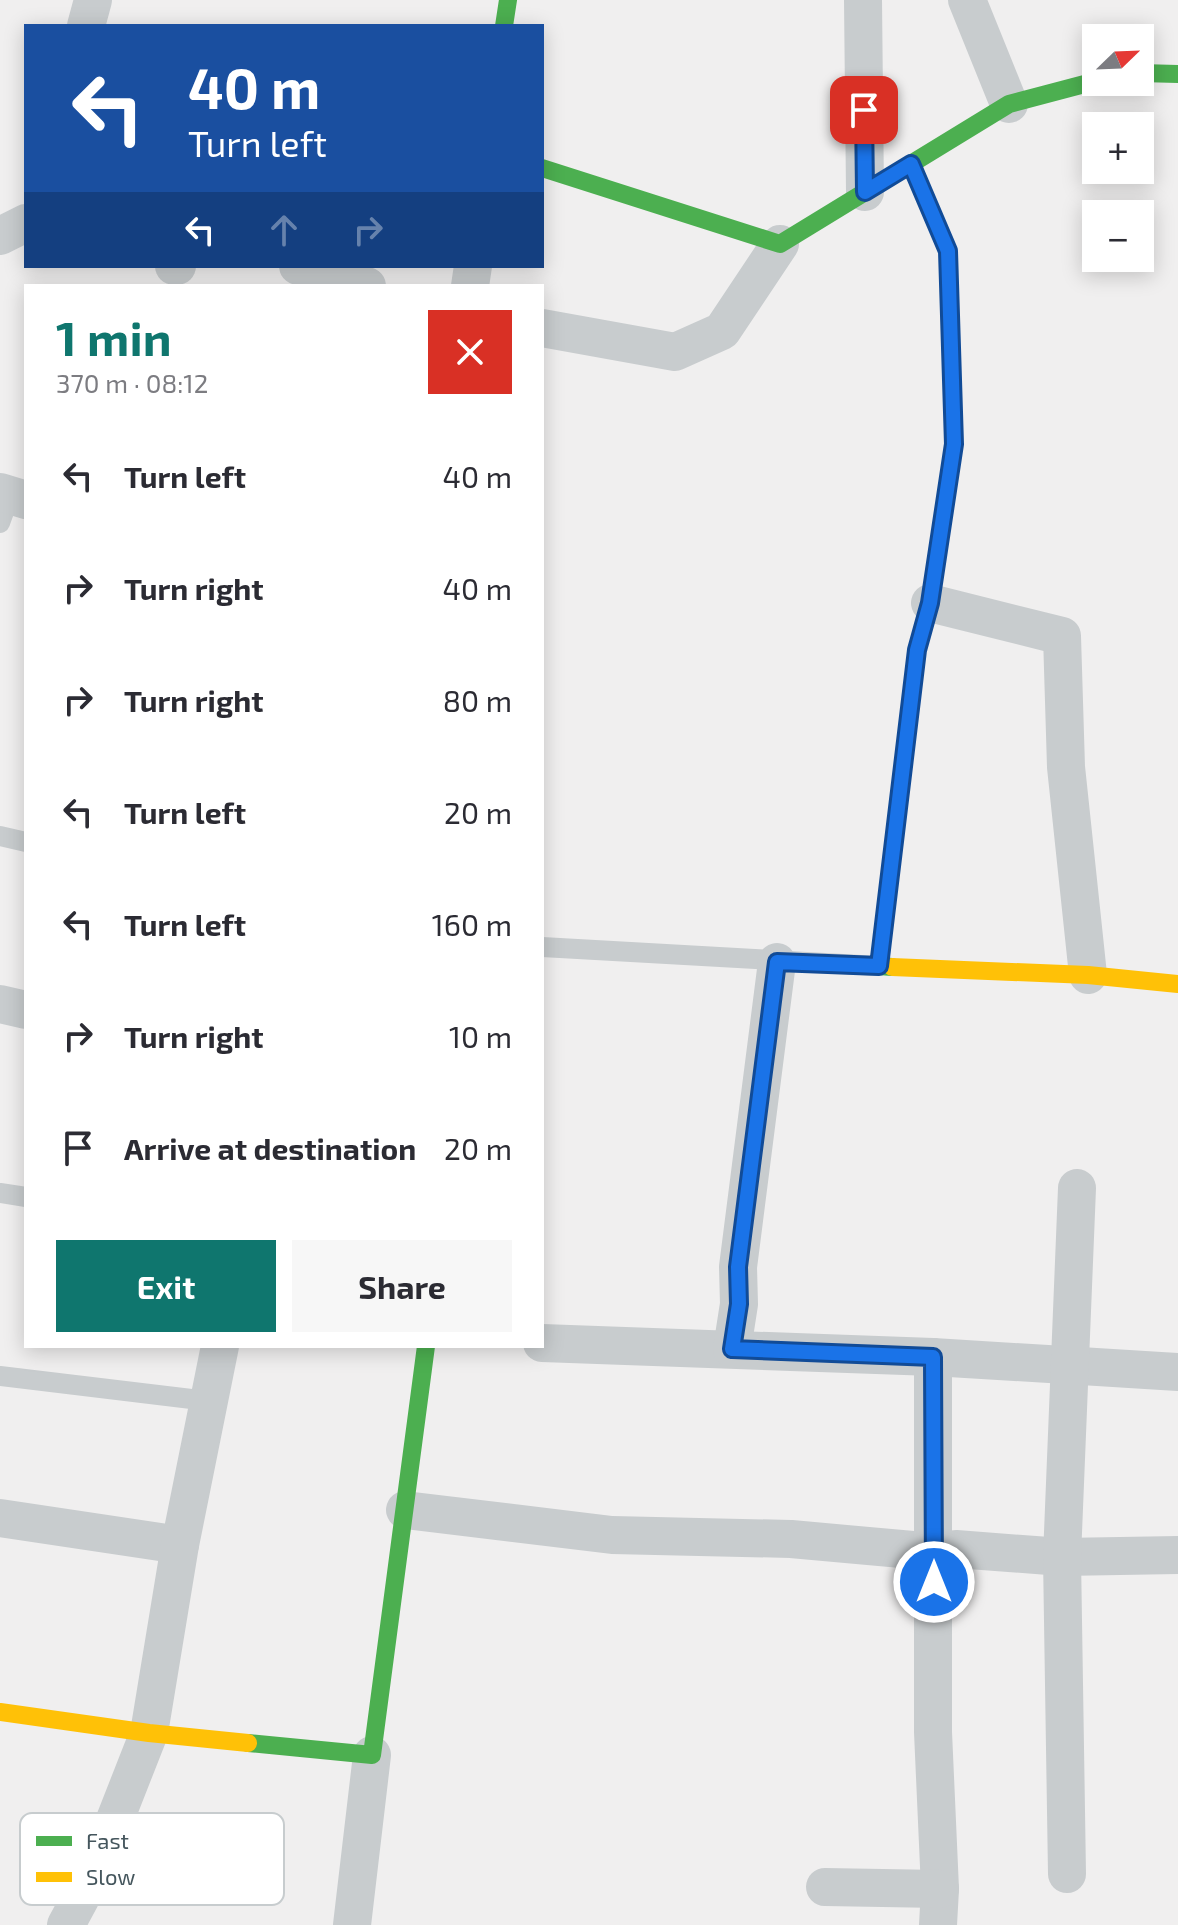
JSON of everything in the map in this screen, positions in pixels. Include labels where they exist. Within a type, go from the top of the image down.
[{"type":"street","points":[[87,24],[93,0]]},
{"type":"street","points":[[504,24],[508,0]]},
{"type":"street","points":[[863,0],[865,192]]},
{"type":"street","points":[[967,0],[1009,104]]},
{"type":"street","points":[[1154,73],[1178,74]]},
{"type":"street","points":[[544,328],[675,352],[722,331],[780,244],[1009,104],[1082,85]]},
{"type":"street","points":[[911,164],[948,251],[954,444],[930,603],[917,650],[879,966],[1088,975],[1178,984]]},
{"type":"street","points":[[544,169],[780,244]]},
{"type":"street","points":[[0,236],[24,224]]},
{"type":"street","points":[[305,268],[360,284]]},
{"type":"street","points":[[930,603],[1062,636],[1066,767],[1088,975]]},
{"type":"street","points":[[732,1349],[739,1304],[738,1267],[777,962]]},
{"type":"street","points":[[0,1004],[24,1010]]},
{"type":"street","points":[[1067,1874],[1062,1557],[1077,1188]]},
{"type":"street","points":[[544,1343],[933,1357],[1178,1372]]},
{"type":"street","points":[[118,1813],[149,1733],[180,1545],[220,1348]]},
{"type":"street","points":[[352,1925],[426,1348]]},
{"type":"street","points":[[825,1887],[939,1907],[933,1732],[933,1357]]},
{"type":"street","points":[[405,1510],[612,1535],[791,1539],[935,1552],[956,1549],[1062,1557],[1178,1555]]},
{"type":"street","points":[[0,1518],[180,1545]]},
{"type":"street","points":[[0,1712],[149,1733],[372,1755]]},
{"type":"street","points":[[66,1925],[77,1905]]},
{"type":"lane","points":[[0,836],[24,842]]},
{"type":"lane","points":[[544,947],[879,966]]},
{"type":"lane","points":[[0,1193],[24,1197]]},
{"type":"lane","points":[[0,1376],[208,1401]]},
{"type":"traffic: fast","points":[[504,24],[508,0]]},
{"type":"traffic: fast","points":[[1154,73],[1178,74]]},
{"type":"traffic: fast","points":[[544,169],[780,244],[1009,104],[1082,85]]},
{"type":"traffic: fast","points":[[892,967],[879,966],[917,650],[930,603],[954,444],[948,251],[911,164]]},
{"type":"traffic: fast","points":[[248,1743],[372,1755],[426,1348]]},
{"type":"traffic: slow","points":[[892,967],[1088,975],[1178,984]]},
{"type":"traffic: slow","points":[[0,1712],[248,1743]]},
{"type":"route","points":[[864,110],[865,192],[911,164],[948,251],[954,444],[930,603],[917,650],[879,966],[777,962],[738,1267],[739,1304],[732,1349],[933,1357],[934,1582]]}]
